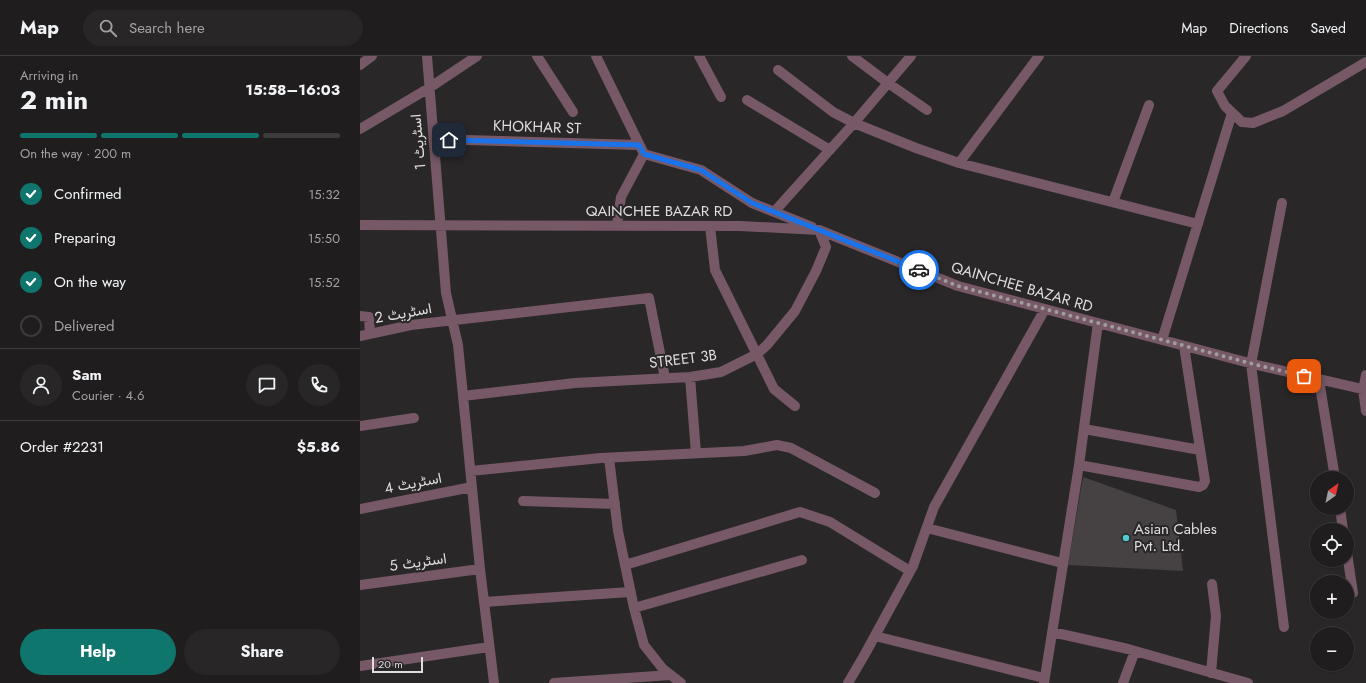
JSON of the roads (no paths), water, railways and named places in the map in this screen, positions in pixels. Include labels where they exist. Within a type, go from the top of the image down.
[{"type":"street","points":[[360,64],[372,56]]},
{"type":"street","name":"اسٹریٹ 1","points":[[426,56],[446,293],[458,345],[480,569],[494,683]]},
{"type":"street","points":[[360,129],[429,88],[477,56]]},
{"type":"street","points":[[537,56],[574,112]]},
{"type":"street","points":[[596,56],[642,150],[621,197],[617,226]]},
{"type":"street","points":[[699,56],[721,97]]},
{"type":"street","points":[[852,56],[928,110]]},
{"type":"street","points":[[774,212],[854,123],[911,56]]},
{"type":"street","points":[[959,163],[1039,56]]},
{"type":"street","points":[[1246,56],[1216,91],[1225,106],[1242,122],[1253,123],[1283,111],[1366,62]]},
{"type":"street","points":[[778,70],[833,112],[854,123],[916,148],[959,163],[1198,224]]},
{"type":"street","points":[[747,100],[830,150]]},
{"type":"street","points":[[1113,202],[1149,105]]},
{"type":"street","points":[[1162,340],[1232,113]]},
{"type":"street","name":"KHOKHAR ST","points":[[433,139],[642,150],[701,170],[752,203],[819,230]]},
{"type":"street","points":[[1282,203],[1251,364],[1284,627]]},
{"type":"street","name":"QAINCHEE BAZAR RD","points":[[360,225],[710,226],[819,230],[958,286],[1251,364],[1365,390]]},
{"type":"street","points":[[710,226],[715,270],[774,389],[795,406]]},
{"type":"street","name":"STREET 3B","points":[[463,396],[576,383],[690,377],[721,372],[757,354],[767,345],[795,311],[816,271],[826,247],[819,230]]},
{"type":"street","name":"اسٹریٹ 2","points":[[365,335],[411,325],[649,298],[665,378]]},
{"type":"street","points":[[848,683],[910,571],[934,507],[1045,309]]},
{"type":"street","points":[[360,316],[369,317],[365,335]]},
{"type":"street","points":[[875,636],[1044,680],[1079,465],[1098,323]]},
{"type":"street","points":[[1079,465],[1199,487],[1204,485],[1205,481],[1184,346]]},
{"type":"street","points":[[1366,375],[1366,411]]},
{"type":"street","points":[[690,377],[696,453]]},
{"type":"street","points":[[1320,380],[1334,471]]},
{"type":"street","points":[[360,426],[414,418]]},
{"type":"street","points":[[1084,429],[1200,450]]},
{"type":"street","points":[[471,471],[609,458],[744,451],[777,446],[791,448],[875,493]]},
{"type":"street","points":[[609,458],[630,592],[644,645],[663,669],[681,683]]},
{"type":"street","name":"اسٹریٹ 4","points":[[360,509],[472,487]]},
{"type":"street","points":[[523,501],[615,504]]},
{"type":"street","points":[[625,565],[800,512],[830,522],[910,571]]},
{"type":"street","points":[[927,528],[1062,563]]},
{"type":"street","points":[[634,608],[802,560]]},
{"type":"street","name":"اسٹریٹ 5","points":[[360,585],[480,569]]},
{"type":"street","points":[[1211,673],[1216,616],[1212,584]]},
{"type":"street","points":[[484,602],[630,592]]},
{"type":"street","points":[[1052,632],[1135,651],[1248,683]]},
{"type":"street","points":[[360,666],[489,647]]},
{"type":"street","points":[[1123,683],[1135,651]]},
{"type":"street","points":[[554,683],[671,675]]},
{"type":"place","name":"Asian Cables Pvt. Ltd.","points":[[1126,538]]}]
